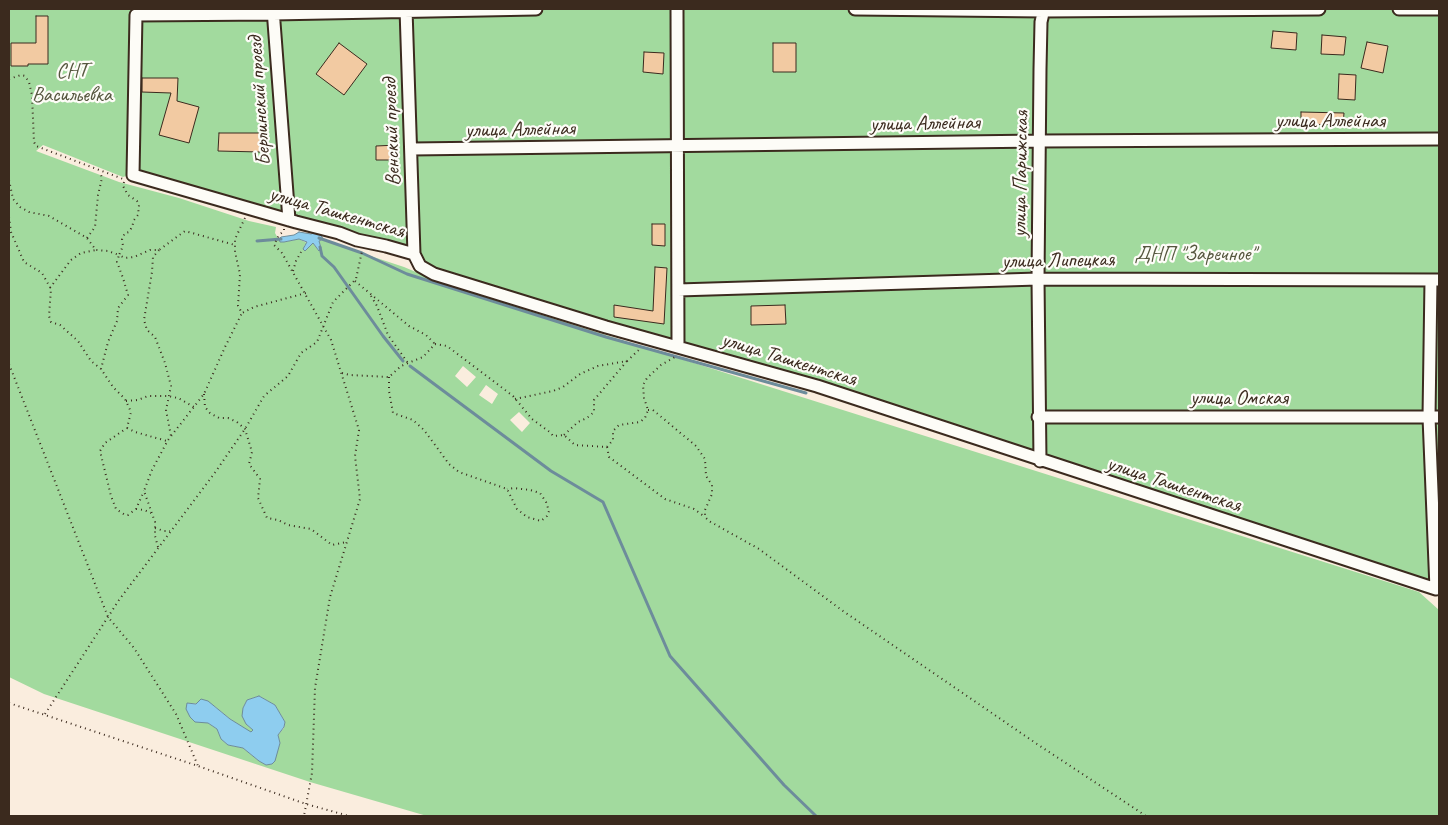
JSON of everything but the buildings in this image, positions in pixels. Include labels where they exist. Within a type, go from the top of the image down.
[{"type":"street","points":[[129,177],[136,15],[536,9]]},
{"type":"street","points":[[677,9],[678,346]]},
{"type":"street","points":[[855,9],[1319,9]]},
{"type":"street","points":[[1399,9],[1439,9]]},
{"type":"street","name":"Венский проезд","points":[[406,10],[414,254]]},
{"type":"street","name":"улица Парижская","points":[[1040,460],[1038,417],[1038,279],[1041,22],[1044,10]]},
{"type":"street","name":"Берлинский проезд","points":[[273,12],[287,220]]},
{"type":"street","name":"улица Аллейная","points":[[412,150],[1040,141],[1439,140]]},
{"type":"street","name":"улица Ташкентская","points":[[129,177],[250,208],[364,242],[414,254],[420,266],[434,274],[606,327],[816,386],[1436,590],[1437,553]]},
{"type":"street","name":"улица Липецкая","points":[[678,290],[1038,279],[1435,280]]},
{"type":"street","points":[[1435,280],[1434,417],[1437,553]]},
{"type":"street","name":"улица Омская","points":[[1038,417],[1434,417]]},
{"type":"path","points":[[9,79],[21,75],[29,82],[32,95],[34,142],[36,146],[100,171],[129,177],[123,186],[128,195],[137,201],[139,205],[138,215],[129,232],[125,233],[122,239],[124,246],[118,255],[117,262],[124,278],[128,295],[118,308],[117,321],[108,342],[101,369]]},
{"type":"path","points":[[87,238],[95,227],[98,195],[102,178],[100,171]]},
{"type":"path","points":[[9,180],[13,199],[20,207],[29,212],[49,216],[59,224],[87,238],[96,250]]},
{"type":"path","points":[[242,312],[238,306],[240,274],[235,252],[235,239],[250,208]]},
{"type":"path","points":[[9,217],[11,232],[24,262],[42,273],[50,288],[51,322],[60,325],[78,341],[91,361],[101,369],[113,387],[126,401],[131,412],[127,428],[106,443],[100,451],[116,510],[125,515],[136,509],[152,513]]},
{"type":"path","points":[[287,220],[284,231],[279,235],[274,244],[282,252],[331,340],[359,430],[355,456],[360,499],[330,597],[315,688],[312,773],[304,816]]},
{"type":"path","points":[[170,436],[166,410],[171,386],[155,337],[147,330],[144,320],[153,257],[159,250],[185,231],[235,245]]},
{"type":"path","points":[[45,714],[108,617],[158,547],[194,502],[245,429],[264,396],[288,376],[301,353],[317,342],[332,302],[354,281],[364,242]]},
{"type":"path","points":[[50,288],[71,260],[81,253],[96,250],[108,251],[125,258],[134,257],[150,250],[159,250]]},
{"type":"path","points":[[293,271],[301,252]]},
{"type":"path","points":[[358,254],[360,262]]},
{"type":"path","points":[[354,281],[409,326],[426,335],[435,344],[447,346],[454,351],[515,399],[532,419],[553,436],[564,435],[578,422],[594,412],[594,400],[630,357],[641,350]]},
{"type":"path","points":[[136,509],[152,470],[167,441],[204,394],[224,347],[242,312],[306,293]]},
{"type":"path","points":[[370,294],[377,306],[388,335],[408,363]]},
{"type":"path","points":[[435,344],[423,356],[401,366],[389,378],[390,403],[393,413],[413,420],[424,430],[449,464],[459,472],[506,489],[514,488],[540,493],[549,511],[547,516],[540,521],[527,516],[517,509],[506,489]]},
{"type":"path","points":[[564,435],[575,446],[607,446],[613,440],[613,431],[618,425],[640,422],[645,418],[648,410],[644,398],[643,385],[647,378],[661,365],[674,359]]},
{"type":"path","points":[[515,399],[553,391],[563,387],[580,374],[598,366],[627,361]]},
{"type":"path","points":[[9,364],[108,617],[134,648],[176,714],[198,766]]},
{"type":"path","points":[[342,373],[389,378]]},
{"type":"path","points":[[204,394],[205,406],[210,413],[219,418],[228,418],[237,422],[245,429],[252,452],[249,464],[260,479],[258,498],[267,518],[278,520],[288,525],[311,529],[332,545],[346,542]]},
{"type":"path","points":[[126,401],[138,400],[148,396],[168,396],[178,398],[194,408]]},
{"type":"path","points":[[648,410],[654,410],[696,446],[705,458],[706,476],[712,485],[712,494],[708,500],[704,517]]},
{"type":"path","points":[[127,428],[167,441]]},
{"type":"path","points":[[607,446],[609,456],[665,499],[694,509],[722,530],[759,550],[850,617],[1146,816]]},
{"type":"path","points":[[144,491],[155,522],[155,536],[158,547]]},
{"type":"path","points":[[155,528],[164,532],[170,531]]},
{"type":"path","points":[[9,703],[338,815],[349,816]]},
{"type":"green space","points":[[9,9],[1439,9],[1439,590],[1053,465],[430,272],[409,252],[136,173],[123,177],[43,145],[36,151],[119,182],[179,198],[249,221],[276,227],[275,233],[279,240],[284,242],[299,239],[307,243],[304,246],[313,243],[318,250],[321,248],[319,241],[322,240],[404,267],[444,284],[1419,592],[1439,610],[1439,816],[427,816],[310,782],[44,694],[9,677]],"holes":[[[463,366],[476,377],[467,387],[455,376]],[[486,385],[498,394],[492,404],[479,395]],[[519,412],[530,423],[522,432],[510,420]],[[259,696],[275,705],[285,722],[284,728],[278,735],[280,743],[272,764],[266,765],[243,748],[228,745],[221,739],[217,729],[187,703],[213,705],[251,733],[253,730],[246,724],[243,708],[247,700]]]},
{"type":"water","points":[[299,232],[320,233],[323,239],[319,241],[321,248],[319,251],[313,243],[305,251],[303,249],[307,242],[299,239],[280,242],[279,239],[281,237],[294,235]]},
{"type":"water","points":[[259,696],[275,705],[285,722],[278,735],[280,743],[275,761],[272,764],[266,765],[243,748],[228,745],[221,739],[217,729],[208,723],[195,722],[186,709],[187,703],[196,704],[201,699],[208,701],[230,719],[251,732],[253,730],[246,724],[242,716],[243,708],[247,700]]},
{"type":"waterway","points":[[319,238],[362,253],[407,274],[606,337],[806,393]]},
{"type":"waterway","points":[[257,241],[281,239]]},
{"type":"waterway","points":[[320,247],[322,256],[334,267],[403,361]]},
{"type":"waterway","points":[[410,366],[551,471],[603,502],[670,656],[784,785],[816,816]]},
{"type":"park label","name":"СНТ Васильевка","points":[[72,83]]},
{"type":"park label","name":"ДНП \"Заречное\"","points":[[1195,254]]}]
